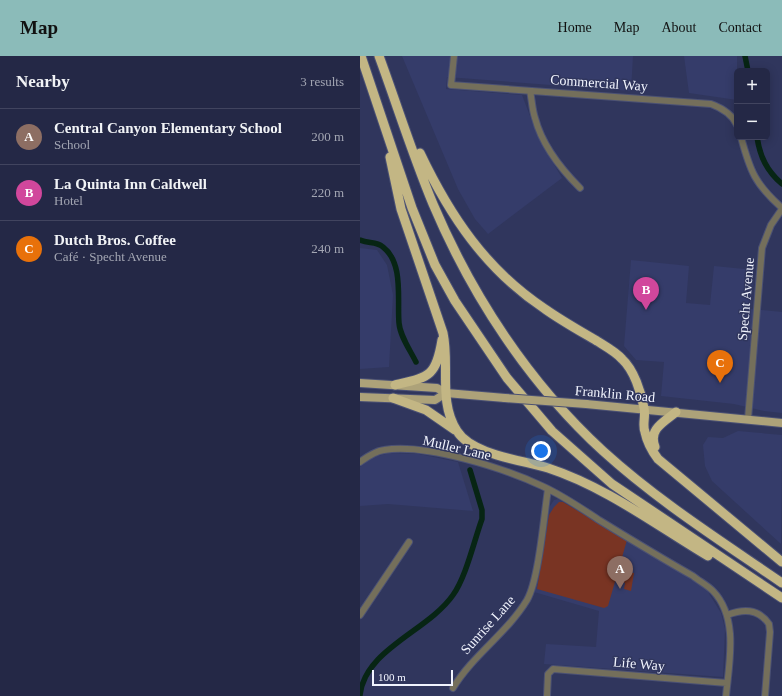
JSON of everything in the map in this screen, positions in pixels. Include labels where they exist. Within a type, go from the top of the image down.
[{"type":"highway","points":[[361,56],[412,208],[435,265],[455,301],[507,378],[552,432],[612,484],[782,598]]},
{"type":"highway","points":[[379,56],[433,204],[458,256],[491,316],[542,387],[582,430],[634,477],[674,509],[782,583]]},
{"type":"highway","points":[[395,101],[430,174],[468,237],[494,267],[518,290],[622,358],[631,372],[644,409],[644,431],[650,448],[658,459],[739,528],[782,562]]},
{"type":"highway","points":[[379,107],[401,209],[443,333],[446,348],[446,404],[458,432]]},
{"type":"highway","points":[[395,385],[423,378],[432,371],[437,364],[443,333]]},
{"type":"highway","points":[[393,398],[426,410],[458,432],[471,444],[486,451],[550,468],[590,485],[725,566],[760,583]]},
{"type":"highway","points":[[676,412],[656,428],[653,440],[659,454],[677,475]]},
{"type":"main road","name":"Franklin Road","points":[[360,383],[437,388],[446,394],[644,409],[782,423]]},
{"type":"main road","name":"Franklin Road","points":[[360,396],[435,400],[446,394]]},
{"type":"street","name":"Commercial Way","points":[[454,56],[451,86],[530,90],[711,104],[721,108],[729,114],[734,121]]},
{"type":"street","points":[[530,90],[535,119],[544,141],[565,173],[580,188]]},
{"type":"street","points":[[742,140],[748,164],[753,174],[768,195],[782,208]]},
{"type":"street","name":"Specht Avenue","points":[[748,419],[762,248],[771,225],[782,208]]},
{"type":"street","name":"Muller Lane","points":[[360,462],[370,455],[382,450],[398,448],[435,453],[480,463],[525,479],[548,489],[692,576],[712,591],[720,600],[727,615]]},
{"type":"street","name":"Sunrise Lane","points":[[453,688],[463,671],[510,622],[527,600],[533,583],[548,489]]},
{"type":"street","points":[[360,614],[409,542]]},
{"type":"street","points":[[726,696],[730,643],[727,615],[748,610],[756,613],[769,624],[770,632],[765,696]]},
{"type":"street","name":"Life Way","points":[[547,696],[550,670],[554,669],[727,683]]},
{"type":"shaded area","points":[[402,56],[633,56],[631,91],[447,77],[446,89],[522,95],[538,137],[562,178],[488,234],[475,219],[458,189]]},
{"type":"shaded area","points":[[684,56],[737,56],[737,68],[734,68],[734,100],[689,93]]},
{"type":"shaded area","points":[[360,248],[377,250],[387,265],[393,295],[389,367],[360,369]]},
{"type":"shaded area","points":[[631,260],[689,266],[686,303],[710,305],[714,266],[754,270],[751,309],[782,312],[782,413],[764,411],[734,404],[661,396],[664,362],[636,360],[624,346]]},
{"type":"shaded area","points":[[738,431],[782,435],[781,544],[712,481],[705,466],[703,445],[708,437],[723,438]]},
{"type":"shaded area","points":[[390,453],[419,454],[458,462],[473,511],[388,504],[360,506],[360,467],[373,457]]},
{"type":"shaded area","points":[[558,499],[692,579],[708,592],[721,613],[725,629],[723,677],[544,664],[546,644],[596,647],[599,611],[534,592],[550,506],[554,500]]},
{"type":"shaded area","points":[[559,502],[563,502],[627,540],[608,606],[604,608],[537,589],[549,515]]},
{"type":"shaded area","points":[[625,572],[634,573],[631,591],[624,589],[625,583],[623,582]]},
{"type":"waterway","points":[[745,56],[747,68]]},
{"type":"waterway","points":[[758,140],[762,157],[768,169],[782,184]]},
{"type":"waterway","points":[[360,240],[380,245],[390,254],[394,262],[398,282],[400,328],[403,338],[416,362]]},
{"type":"waterway","points":[[360,695],[364,679],[373,665],[399,641],[442,608],[453,595],[462,579],[482,519],[482,510],[470,470]]},
{"type":"place","name":"La Quinta Inn Caldwell","points":[[646,310]]},
{"type":"place","name":"Dutch Bros. Coffee","points":[[720,383]]},
{"type":"place","name":"Central Canyon Elementary School","points":[[620,589]]}]
